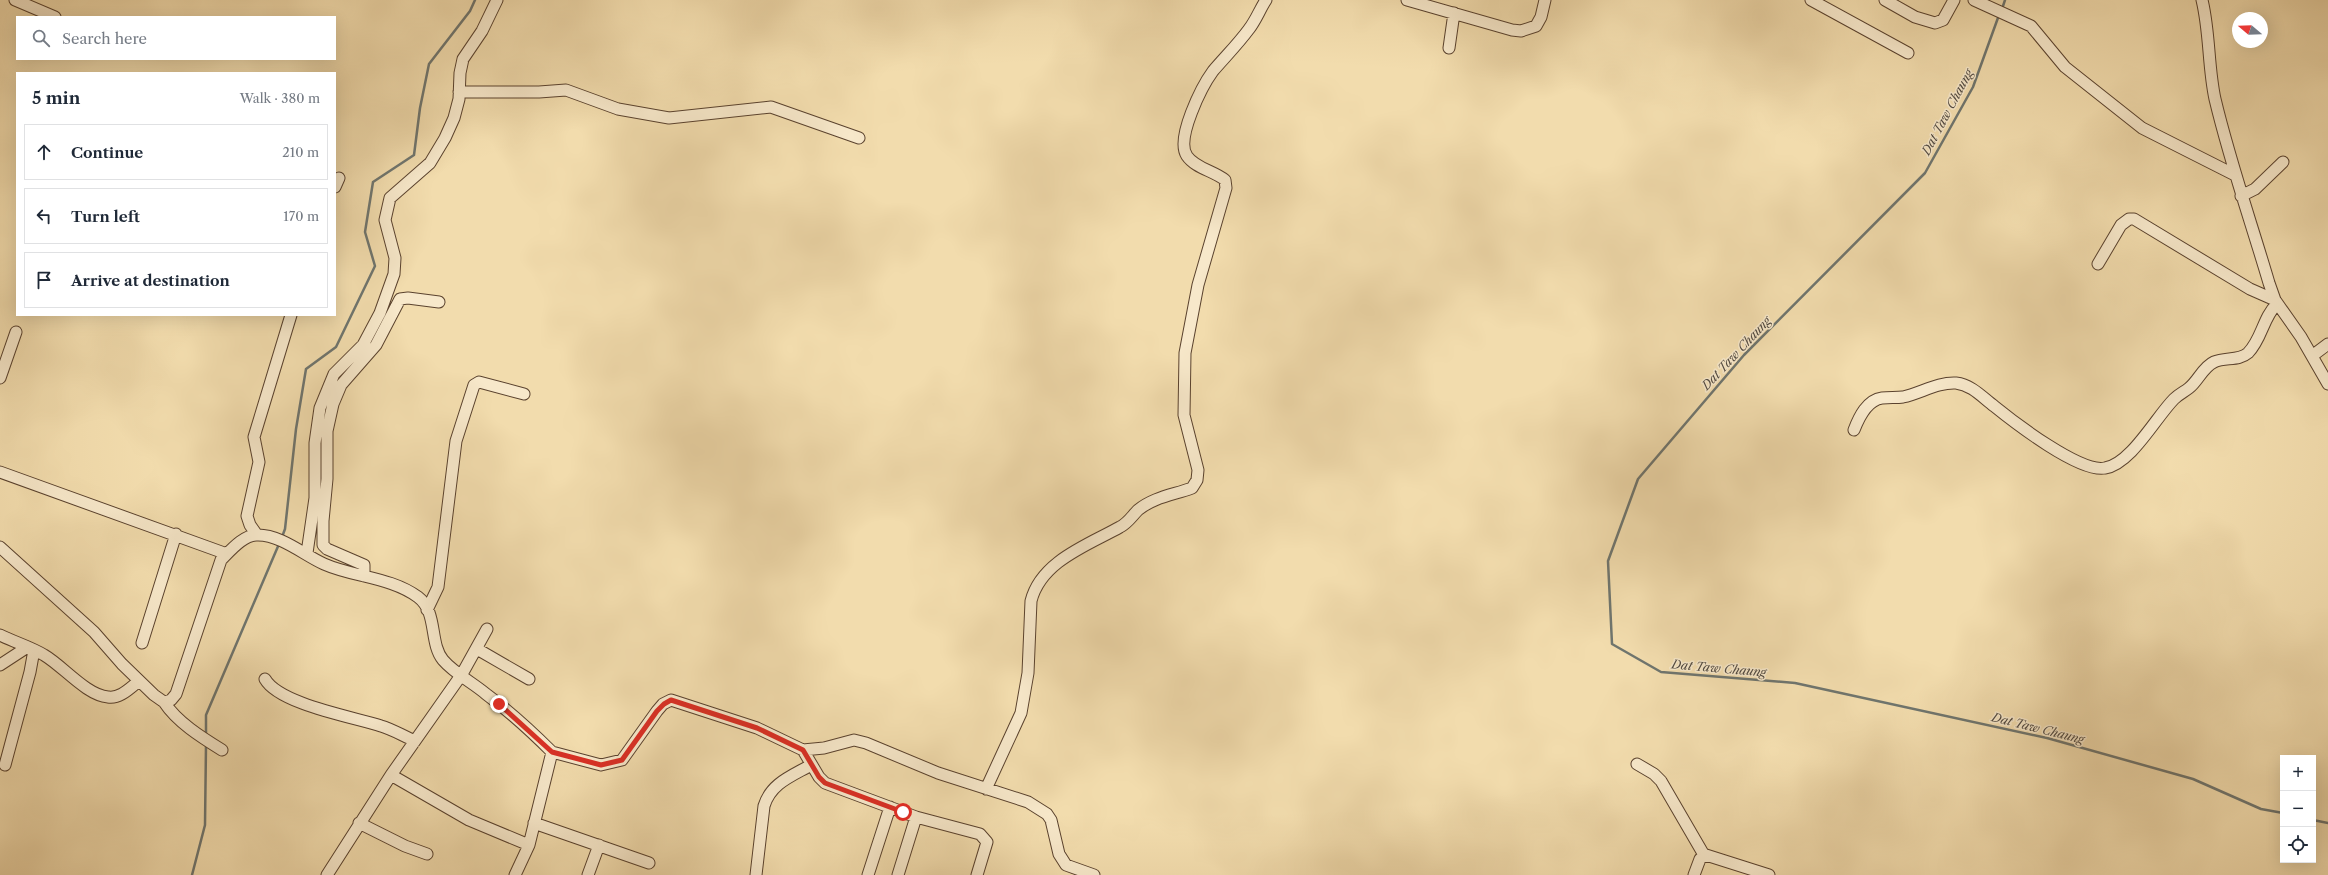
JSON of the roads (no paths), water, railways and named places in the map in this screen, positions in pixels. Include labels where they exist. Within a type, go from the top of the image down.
[{"type":"street","points":[[15,0],[53,16]]},
{"type":"street","points":[[307,553],[315,490],[315,443],[320,408],[334,374],[363,345],[387,294],[394,274],[395,258],[385,220],[390,198],[430,163],[437,154],[454,118],[463,59],[482,31],[497,0]]},
{"type":"street","points":[[986,789],[1021,712],[1028,673],[1031,601],[1034,590],[1043,576],[1072,553],[1127,523],[1138,511],[1162,497],[1192,488],[1197,480],[1198,470],[1184,415],[1185,353],[1198,285],[1226,188],[1225,180],[1218,174],[1194,163],[1187,157],[1184,150],[1184,139],[1202,88],[1212,72],[1250,28],[1266,0]]},
{"type":"street","points":[[1406,0],[1512,30],[1521,31],[1536,26],[1541,17],[1545,0]]},
{"type":"street","points":[[1811,0],[1908,53]]},
{"type":"street","points":[[1885,0],[1915,16],[1935,23],[1943,20],[1954,0]]},
{"type":"street","points":[[1974,0],[2030,26],[2065,67],[2142,128],[2235,175]]},
{"type":"street","points":[[2202,0],[2210,41],[2215,97],[2241,196],[2276,302],[2312,356],[2328,384]]},
{"type":"street","points":[[1449,48],[1454,13]]},
{"type":"street","points":[[459,92],[538,92],[566,90],[618,109],[669,118],[771,107],[859,138]]},
{"type":"street","points":[[2241,196],[2255,190],[2283,162]]},
{"type":"street","points":[[2098,264],[2121,225],[2129,219],[2134,219],[2250,289],[2276,302]]},
{"type":"street","points":[[364,576],[364,565],[327,549],[323,545],[322,526],[327,478],[327,431],[329,419],[341,385],[376,345],[400,299],[408,298],[439,302]]},
{"type":"street","points":[[1854,430],[1866,408],[1878,399],[1903,397],[1955,383],[1972,388],[2043,442],[2070,457],[2097,469],[2106,468],[2115,465],[2127,456],[2175,398],[2189,388],[2210,365],[2222,360],[2239,358],[2247,354],[2259,336],[2268,314],[2276,302]]},
{"type":"street","points":[[257,535],[250,525],[247,516],[259,462],[254,437],[291,316]]},
{"type":"street","points":[[0,378],[16,332]]},
{"type":"street","points":[[2312,356],[2328,344]]},
{"type":"street","points":[[427,610],[438,587],[456,441],[474,385],[479,382],[524,394]]},
{"type":"street","points":[[0,472],[224,552]]},
{"type":"street","points":[[142,643],[176,534]]},
{"type":"street","points":[[164,702],[171,700],[176,694],[224,552],[245,539],[257,535],[292,546],[307,553],[324,564],[408,591],[419,598],[427,610],[443,660],[529,730],[552,752],[601,765],[622,760],[657,711],[671,700],[757,728],[803,750],[824,748],[854,740],[866,743],[938,773],[1028,802],[1047,814],[1055,831],[1059,854],[1066,865],[1094,875]]},
{"type":"street","points":[[0,547],[94,632],[139,681],[164,702],[170,711],[206,740],[222,750]]},
{"type":"street","points":[[327,875],[391,775],[462,674],[487,629]]},
{"type":"street","points":[[0,635],[60,665],[74,679],[97,694],[107,697],[117,697],[139,681]]},
{"type":"street","points":[[0,665],[30,649]]},
{"type":"street","points":[[5,765],[30,672],[30,649]]},
{"type":"street","points":[[476,649],[529,679]]},
{"type":"street","points":[[265,679],[268,686],[280,694],[314,707],[382,726],[414,741]]},
{"type":"street","points":[[803,750],[811,765],[825,783],[916,817],[980,834],[987,842],[978,875]]},
{"type":"street","points":[[514,875],[529,845],[552,752]]},
{"type":"street","points":[[1637,764],[1654,774],[1661,781],[1704,855],[1768,875]]},
{"type":"street","points":[[756,875],[764,806],[767,796],[778,784],[811,765]]},
{"type":"street","points":[[391,775],[469,820],[529,845]]},
{"type":"street","points":[[868,875],[890,807]]},
{"type":"street","points":[[898,875],[916,817]]},
{"type":"street","points":[[359,823],[405,846],[427,854]]},
{"type":"street","points":[[534,823],[649,863]]},
{"type":"street","points":[[588,875],[599,845]]},
{"type":"street","points":[[1694,875],[1704,855]]},
{"type":"waterway","points":[[282,537],[285,529],[296,429],[306,369],[336,347],[375,266],[365,232],[373,182],[414,155],[420,108],[429,64],[470,11],[475,0]]},
{"type":"waterway","name":"Dat Taw Chaung","points":[[2002,9],[2005,0]]},
{"type":"waterway","name":"Dat Taw Chaung","points":[[1999,15],[1973,87],[1925,173],[1744,355],[1638,479],[1608,561],[1612,644],[1661,672],[1795,683],[2047,738],[2193,779],[2261,809],[2280,812]]},
{"type":"waterway","points":[[206,736],[206,715],[279,544]]},
{"type":"waterway","points":[[192,875],[205,825],[206,745]]},
{"type":"waterway","name":"Dat Taw Chaung","points":[[2316,821],[2328,823]]}]
